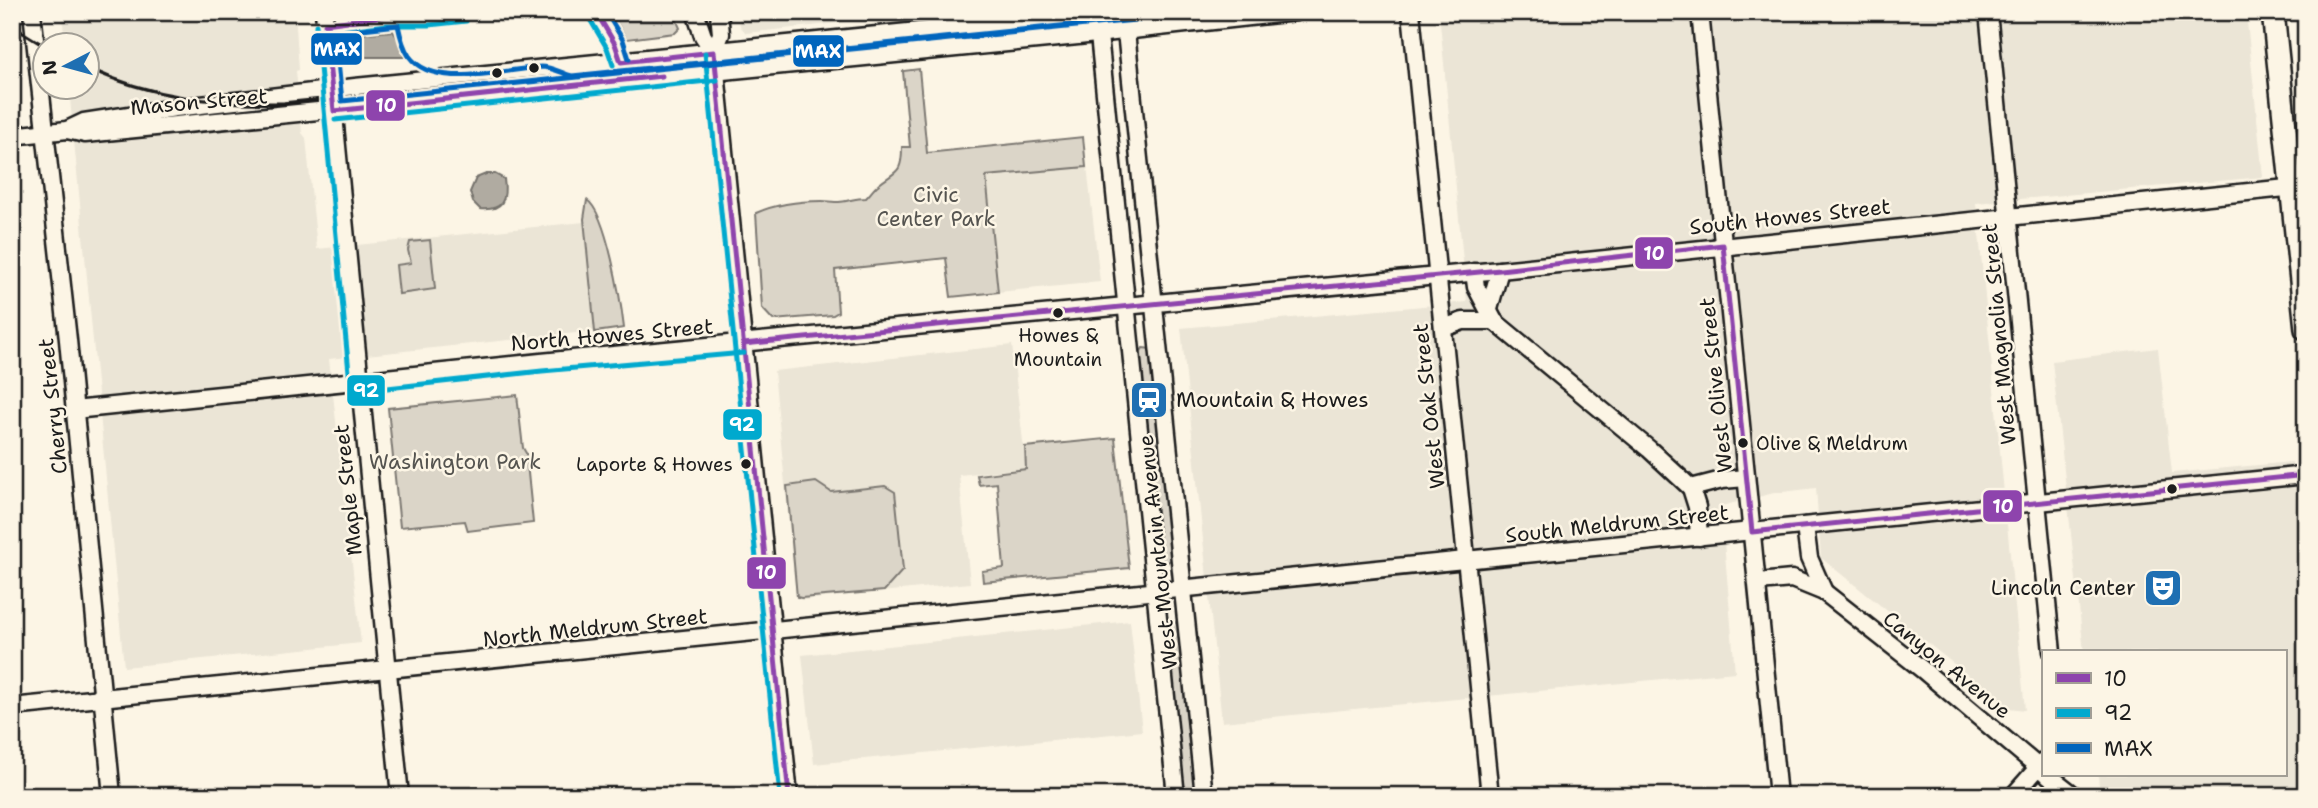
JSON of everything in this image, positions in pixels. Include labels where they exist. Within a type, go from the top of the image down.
[{"type":"main road","points":[[2273,12],[2299,187],[2306,329]]},
{"type":"street","name":"Cherry Street","points":[[32,12],[75,410],[112,796]]},
{"type":"street","name":"Maple Street","points":[[324,12],[400,796]]},
{"type":"street","points":[[695,12],[702,36],[714,52]]},
{"type":"street","points":[[719,12],[721,34],[714,52],[789,796]]},
{"type":"street","name":"West Mountain Avenue","points":[[1124,12],[1204,796]]},
{"type":"street","name":"Mason Street","points":[[12,135],[67,130],[85,134],[334,111],[1296,12]]},
{"type":"street","name":"West Oak Street","points":[[1411,12],[1490,796]]},
{"type":"street","name":"West Olive Street","points":[[1700,12],[1778,796]]},
{"type":"street","name":"West Magnolia Street","points":[[1988,12],[2052,650]]},
{"type":"street","name":"Mason Street","points":[[67,130],[84,122],[176,108],[332,90],[1101,13]]},
{"type":"street","name":"West Mountain Avenue","points":[[1101,13],[1099,34],[1176,796]]},
{"type":"street","name":"South Howes Street","points":[[1153,303],[1500,270],[2299,187]]},
{"type":"street","points":[[1491,315],[1500,270]]},
{"type":"street","points":[[1474,272],[1476,287],[1491,315],[1691,488],[1699,537]]},
{"type":"street","name":"North Howes Street","points":[[75,410],[1153,303]]},
{"type":"street","points":[[1443,328],[1491,315]]},
{"type":"street","name":"South Meldrum Street","points":[[1183,589],[2306,475]]},
{"type":"street","points":[[1691,488],[1746,478]]},
{"type":"street","name":"Canyon Avenue","points":[[1805,526],[1809,558],[1824,592]]},
{"type":"street","name":"Canyon Avenue","points":[[1758,582],[1792,579],[1824,592],[2042,768]]},
{"type":"street","name":"North Meldrum Street","points":[[12,706],[1183,589]]},
{"type":"street","points":[[2013,796],[2042,770]]},
{"type":"street","name":"Canyon Avenue","points":[[2051,776],[2075,796]]},
{"type":"shaded area","points":[[62,12],[295,12],[299,70],[296,71],[317,249],[584,222],[595,331],[329,359],[361,643],[124,667],[70,102],[102,102],[102,32],[64,32]]},
{"type":"shaded area","points":[[738,12],[938,12],[746,33],[740,26]]},
{"type":"shaded area","points":[[1439,12],[2246,12],[2263,177],[1976,203],[2025,710],[2009,708],[1821,558],[1816,488],[1774,493],[1721,506],[1735,672],[1222,722],[1181,328],[1467,302]]},
{"type":"shaded area","points":[[393,31],[406,53],[404,57],[366,57],[360,53],[360,34]]},
{"type":"shaded area","points":[[1087,166],[1100,282],[998,292],[986,176]]},
{"type":"shaded area","points":[[495,174],[504,179],[505,193],[498,206],[480,209],[473,202],[470,192],[476,178]]},
{"type":"shaded area","points":[[1012,345],[1026,468],[959,475],[970,583],[802,600],[796,597],[774,371]]},
{"type":"shaded area","points":[[2158,348],[2172,473],[2292,462],[2306,600],[2306,796],[2100,796],[2098,776],[2286,776],[2286,650],[2084,650],[2052,361]]},
{"type":"shaded area","points":[[1130,621],[1142,731],[814,764],[802,655]]},
{"type":"green space","points":[[611,12],[673,12],[680,28],[675,33],[627,39]]},
{"type":"green space","name":"Civic Center Park","points":[[919,69],[927,153],[1083,137],[1086,167],[986,176],[998,292],[951,297],[946,258],[835,270],[838,312],[833,315],[773,320],[762,308],[756,213],[797,202],[839,202],[866,198],[876,186],[894,174],[901,163],[902,147],[910,147],[903,71]]},
{"type":"green space","points":[[587,200],[601,222],[607,240],[624,328],[595,332],[584,219]]},
{"type":"green space","points":[[430,240],[435,289],[399,294],[396,265],[411,263],[408,250],[410,242]]},
{"type":"green space","points":[[1143,348],[1151,349],[1172,559],[1166,563],[1158,558],[1138,356]]},
{"type":"green space","name":"Washington Park","points":[[517,395],[533,523],[468,531],[465,521],[400,527],[388,408]]},
{"type":"green space","points":[[1115,438],[1129,568],[983,582],[982,571],[1004,568],[997,483],[979,485],[977,475],[1026,469],[1025,447]]},
{"type":"green space","points":[[816,482],[831,492],[885,486],[895,492],[903,570],[884,591],[797,597],[787,486]]},
{"type":"green space","points":[[1170,622],[1179,623],[1197,796],[1182,796],[1167,625]]},
{"type":"railway","points":[[102,74],[135,86],[183,97],[284,103],[1201,12]]},
{"type":"railway","points":[[12,26],[32,38]]},
{"type":"transit line","name":"10","points":[[463,12],[429,16],[386,16],[325,24],[334,111],[662,76]]},
{"type":"transit line","name":"10","points":[[596,12],[615,44],[621,62],[714,52],[789,796]]},
{"type":"transit line","name":"MAX","points":[[606,12],[623,40],[629,59]]},
{"type":"transit line","name":"MAX","points":[[1109,21],[572,76],[541,67],[490,74],[435,73],[420,67],[409,56],[398,25],[335,32],[342,101],[1214,12]]},
{"type":"transit line","name":"92","points":[[588,16],[607,48],[613,65]]},
{"type":"transit line","name":"92","points":[[326,33],[387,25],[429,25],[466,21]]},
{"type":"transit line","name":"92","points":[[316,25],[350,383],[353,389],[360,391],[744,353]]},
{"type":"transit line","name":"92","points":[[705,53],[780,796]]},
{"type":"transit line","name":"92","points":[[335,120],[717,80]]},
{"type":"transit line","name":"10","points":[[743,344],[1500,270],[1723,245],[1752,532],[2306,475]]},
{"type":"place","name":"Howes & Mountain","points":[[1058,313]]},
{"type":"place","name":"Mountain & Howes","points":[[1149,400]]},
{"type":"place","name":"Olive & Meldrum","points":[[1743,443]]},
{"type":"place","name":"Laporte & Howes","points":[[746,464]]},
{"type":"place","name":"Lincoln Center","points":[[2163,588]]}]
